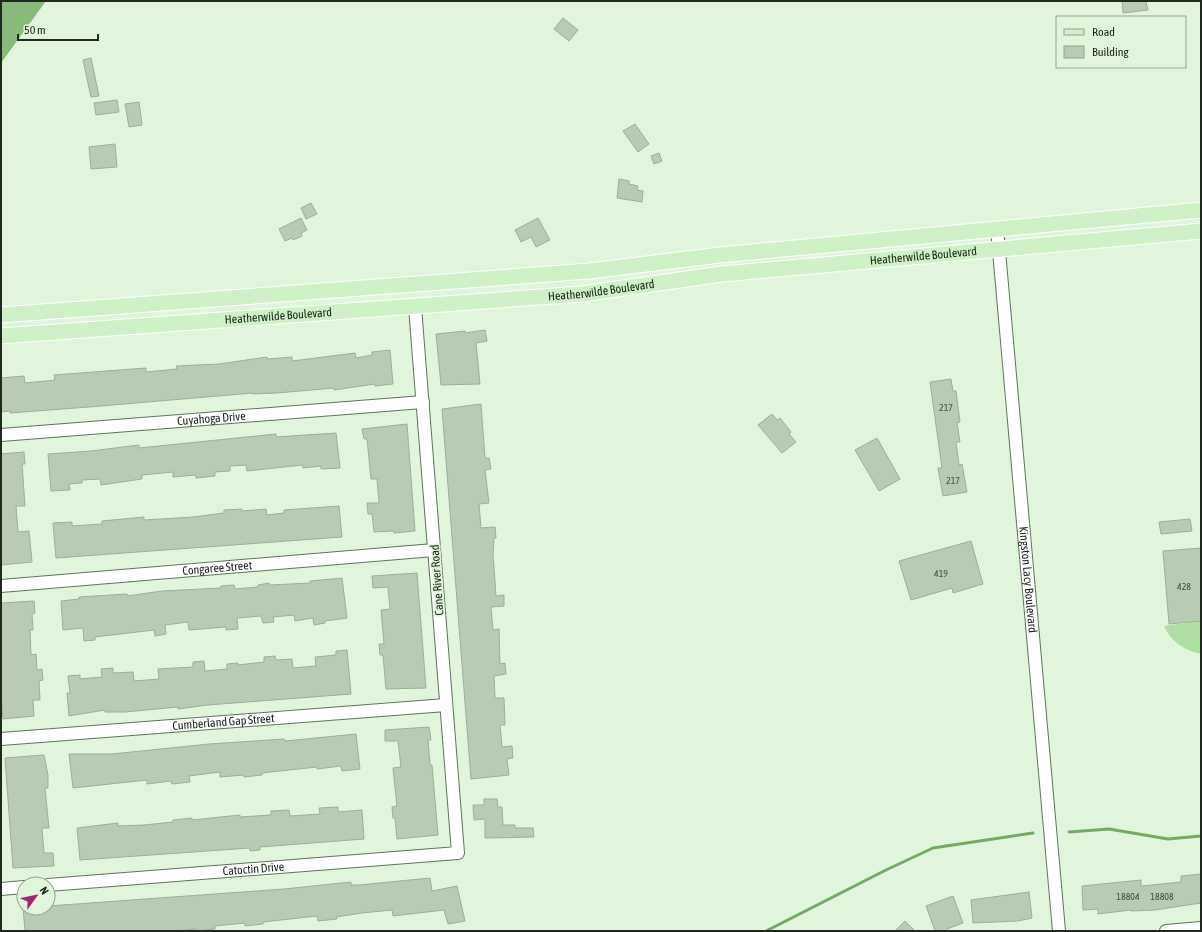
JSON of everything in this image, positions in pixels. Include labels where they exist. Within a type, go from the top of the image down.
[{"type":"main road","name":"Heatherwilde Boulevard","points":[[1,315],[589,272],[720,255],[1201,210]]},
{"type":"main road","name":"Heatherwilde Boulevard","points":[[1,336],[582,294],[722,274],[1201,231]]},
{"type":"main road","points":[[720,255],[722,274]]},
{"type":"street","name":"Kingston Lacy Boulevard","points":[[997,228],[1060,931]]},
{"type":"street","name":"Cane River Road","points":[[415,307],[458,853]]},
{"type":"street","name":"Cuyahoga Drive","points":[[1,435],[423,402]]},
{"type":"street","name":"Congaree Street","points":[[1,586],[434,550]]},
{"type":"street","name":"Cumberland Gap Street","points":[[1,739],[446,706]]},
{"type":"street","name":"Catoctin Drive","points":[[56,884],[458,853]]},
{"type":"street","points":[[1,889],[16,888]]},
{"type":"street","points":[[1166,931],[1201,928]]},
{"type":"green space","points":[[1,1],[46,1],[1,63]]},
{"type":"green space","points":[[1201,621],[1201,654],[1184,648],[1174,641],[1164,626]]},
{"type":"building","points":[[1122,1],[1146,1],[1148,10],[1123,13]]},
{"type":"building","points":[[563,18],[578,30],[569,41],[554,29]]},
{"type":"building","points":[[91,58],[99,96],[91,97],[83,60]]},
{"type":"building","points":[[117,100],[119,112],[96,115],[94,103]]},
{"type":"building","points":[[139,102],[142,125],[129,127],[125,104]]},
{"type":"building","points":[[635,124],[649,144],[638,152],[623,131]]},
{"type":"building","points":[[115,144],[117,167],[91,169],[89,147]]},
{"type":"building","points":[[659,153],[662,161],[654,164],[651,156]]},
{"type":"building","points":[[619,179],[629,181],[629,184],[638,186],[637,190],[643,191],[642,202],[617,198]]},
{"type":"building","points":[[311,203],[317,214],[306,219],[301,208]]},
{"type":"building","points":[[301,218],[307,230],[301,233],[302,236],[293,240],[292,238],[285,241],[279,229]]},
{"type":"building","points":[[538,218],[550,240],[536,247],[531,237],[521,242],[515,230]]},
{"type":"building","points":[[485,330],[487,341],[476,343],[480,384],[441,385],[436,334],[465,331],[465,333]]},
{"type":"building","points":[[390,350],[393,384],[375,386],[375,384],[334,390],[334,388],[277,393],[253,393],[10,413],[10,411],[1,412],[1,378],[24,376],[25,383],[55,380],[54,375],[146,368],[146,372],[177,369],[176,366],[219,364],[267,357],[267,359],[292,357],[292,361],[355,353],[356,358],[372,355],[372,352]]},
{"type":"building","points":[[951,379],[953,391],[956,391],[960,422],[957,423],[960,442],[956,442],[959,465],[962,464],[967,492],[943,496],[938,468],[942,468],[930,382]]},
{"type":"building","points":[[481,404],[485,458],[489,458],[491,469],[485,470],[489,503],[479,504],[481,528],[495,527],[496,538],[494,538],[493,554],[496,596],[504,595],[504,606],[491,607],[493,630],[499,629],[500,664],[505,663],[506,674],[494,676],[495,698],[504,698],[505,725],[500,725],[502,747],[512,746],[513,758],[507,759],[509,775],[471,779],[442,409]]},
{"type":"building","points":[[772,414],[777,420],[780,418],[791,432],[789,434],[796,442],[782,453],[758,425]]},
{"type":"building","points":[[407,424],[415,531],[394,533],[393,531],[374,532],[372,514],[368,514],[367,503],[379,503],[377,479],[371,479],[367,439],[364,439],[362,429]]},
{"type":"building","points":[[336,433],[340,468],[321,469],[321,466],[303,468],[303,465],[247,471],[246,465],[230,466],[230,471],[215,472],[215,476],[196,478],[196,475],[173,477],[173,472],[142,475],[142,479],[101,485],[100,479],[82,480],[82,483],[69,484],[70,490],[51,491],[48,454],[91,451],[139,445],[139,448],[276,434],[276,437]]},
{"type":"building","points":[[877,438],[900,479],[879,491],[855,450]]},
{"type":"building","points":[[24,452],[25,464],[22,464],[25,506],[16,506],[18,532],[29,531],[32,562],[1,565],[1,454]]},
{"type":"building","points":[[339,506],[342,537],[56,558],[53,523],[72,522],[72,526],[102,524],[102,521],[144,517],[144,520],[193,517],[224,513],[224,510],[242,509],[242,511],[266,509],[267,515],[284,513],[284,510]]},
{"type":"building","points":[[1190,519],[1192,531],[1161,534],[1159,522]]},
{"type":"building","points":[[971,541],[983,584],[953,593],[952,588],[911,600],[899,561]]},
{"type":"building","points":[[1201,548],[1201,621],[1169,624],[1163,551]]},
{"type":"building","points":[[417,573],[426,688],[386,689],[383,655],[380,655],[379,644],[384,644],[381,610],[390,609],[388,587],[373,588],[372,576]]},
{"type":"building","points":[[342,578],[347,618],[325,621],[325,623],[314,625],[313,618],[295,621],[294,615],[273,617],[274,622],[263,623],[261,616],[237,618],[238,629],[226,630],[226,627],[189,630],[188,622],[165,625],[166,634],[155,636],[154,630],[95,637],[95,640],[84,641],[83,628],[63,630],[61,601],[79,599],[79,597],[127,594],[127,596],[162,591],[221,588],[221,586],[234,585],[235,589],[258,587],[258,585],[269,583],[270,585],[310,583],[310,581]]},
{"type":"building","points":[[34,601],[35,613],[32,614],[33,630],[30,630],[31,655],[36,654],[37,670],[42,669],[43,680],[39,681],[40,700],[33,700],[34,716],[3,719],[1,692],[1,603]]},
{"type":"building","points":[[347,650],[351,694],[208,705],[178,709],[178,707],[125,712],[105,712],[105,710],[69,716],[67,693],[70,693],[68,676],[80,675],[80,679],[102,677],[101,669],[113,668],[113,673],[133,672],[134,681],[159,679],[158,669],[193,667],[193,662],[204,661],[205,671],[227,669],[227,664],[238,663],[238,665],[264,662],[264,657],[275,656],[276,660],[292,659],[293,668],[316,666],[315,657],[336,655],[336,651]]},
{"type":"building","points":[[429,727],[431,740],[428,740],[430,765],[432,765],[438,835],[397,839],[395,818],[393,818],[392,807],[397,806],[393,768],[401,767],[398,741],[385,741],[385,730]]},
{"type":"building","points":[[356,734],[360,769],[342,771],[341,766],[317,769],[317,767],[262,773],[262,775],[244,777],[244,775],[220,777],[220,772],[189,776],[190,782],[172,784],[171,781],[147,784],[147,780],[73,788],[69,754],[112,754],[209,744],[284,739],[285,741]]},
{"type":"building","points":[[44,755],[48,775],[48,788],[45,788],[49,828],[42,828],[44,853],[53,853],[54,866],[13,868],[5,758]]},
{"type":"building","points":[[484,799],[497,799],[498,807],[502,807],[503,825],[515,825],[515,828],[533,828],[534,837],[485,838],[485,819],[474,820],[473,805],[484,805]]},
{"type":"building","points":[[338,807],[338,812],[362,810],[364,839],[260,847],[260,850],[250,851],[250,848],[80,860],[77,828],[118,823],[118,826],[144,825],[173,822],[173,820],[192,818],[192,820],[240,815],[240,817],[271,815],[271,811],[289,810],[290,816],[320,814],[319,808]]},
{"type":"building","points":[[1201,874],[1201,903],[1155,910],[1131,910],[1098,914],[1098,909],[1083,910],[1082,886],[1141,880],[1141,886],[1181,882],[1181,876]]},
{"type":"building","points":[[430,878],[432,891],[457,886],[465,921],[448,924],[444,910],[393,916],[392,910],[336,917],[337,919],[318,921],[317,916],[263,922],[263,924],[245,926],[245,923],[215,926],[215,929],[197,931],[196,929],[176,931],[25,931],[24,916],[56,916],[56,905],[284,889],[351,882],[351,885]]},
{"type":"building","points":[[1029,892],[1032,918],[1018,921],[973,923],[971,900]]},
{"type":"building","points":[[953,896],[963,923],[947,929],[948,931],[935,931],[926,906]]},
{"type":"building","points":[[905,921],[915,931],[895,931]]},
{"type":"waterway","points":[[1069,832],[1109,829],[1168,839],[1201,836]]},
{"type":"waterway","points":[[766,931],[886,870],[933,848],[1033,833]]}]
